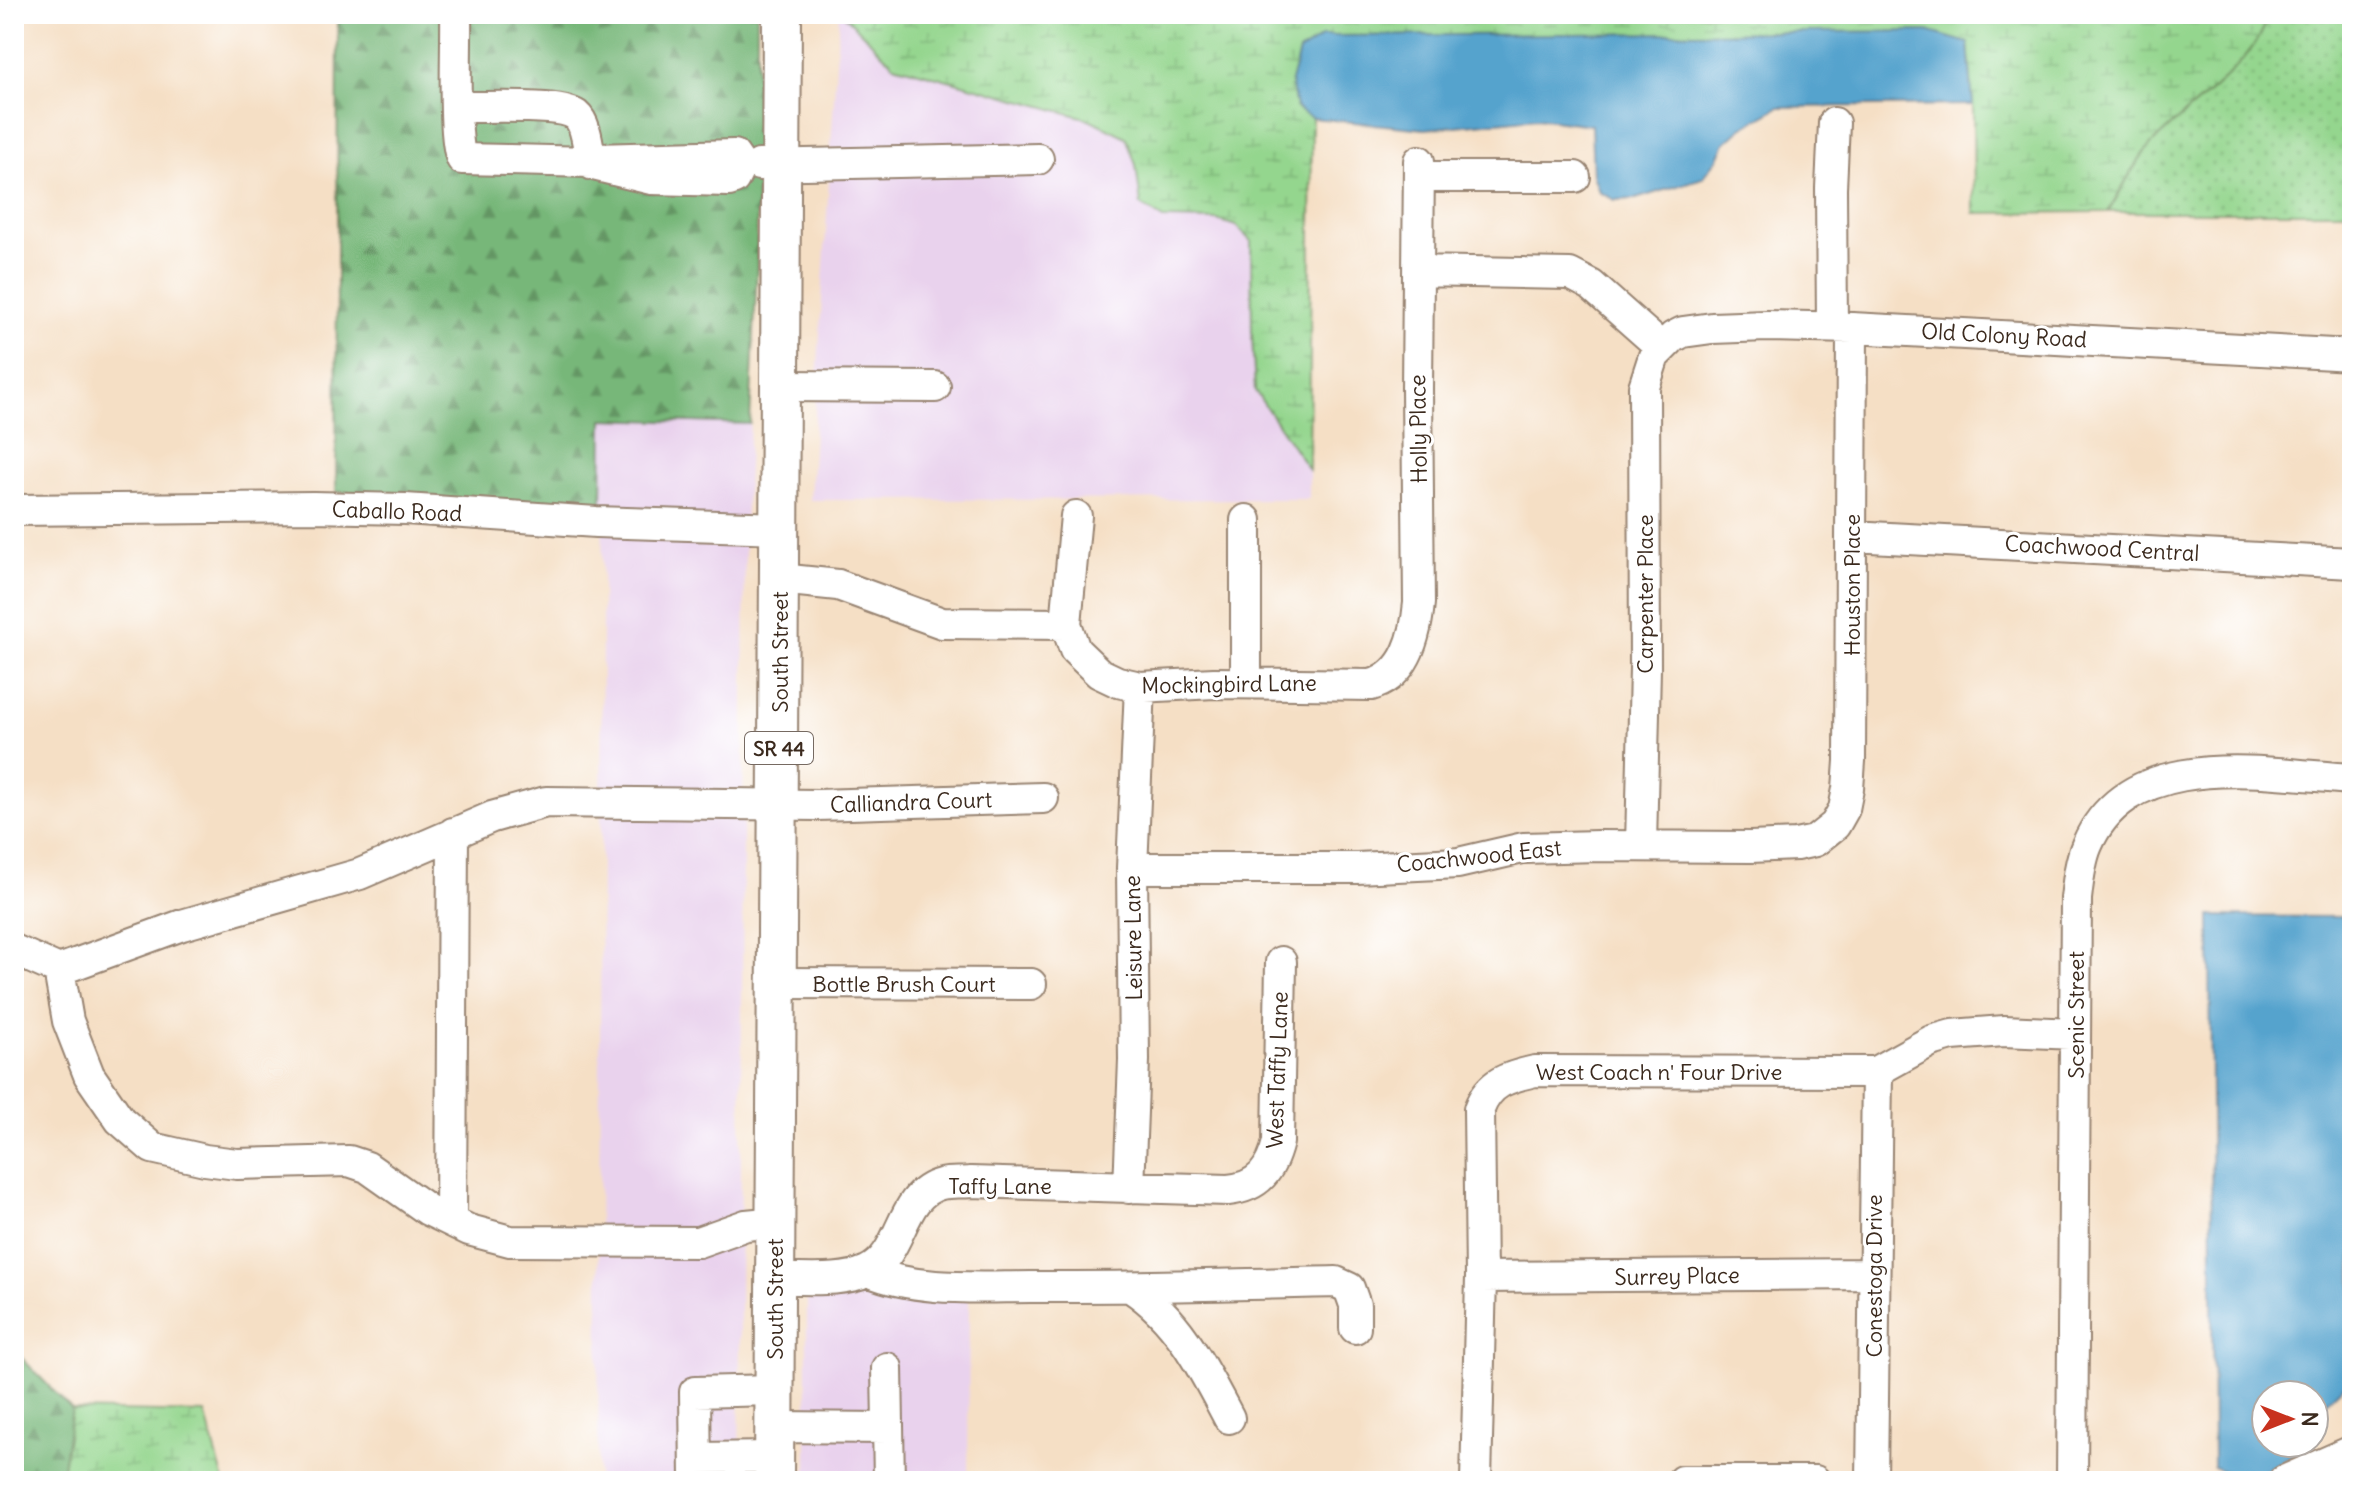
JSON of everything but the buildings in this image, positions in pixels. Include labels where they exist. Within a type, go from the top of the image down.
[{"type":"main road","name":"South Street","points":[[775,1439],[782,14]]},
{"type":"street","points":[[456,14],[458,150],[462,159],[591,162],[597,159],[734,155],[741,165],[1038,159]]},
{"type":"street","points":[[457,107],[554,109],[574,114],[582,123],[591,162]]},
{"type":"street","name":"Houston Place","points":[[1825,836],[1844,809],[1848,789],[1852,536],[1842,327],[1831,188],[1834,123]]},
{"type":"street","name":"Holly Place","points":[[1379,683],[1399,666],[1410,649],[1417,627],[1419,169],[1575,177]]},
{"type":"street","points":[[1419,271],[1570,274],[1591,285],[1661,347]]},
{"type":"street","name":"Old Colony Road","points":[[1661,347],[1683,332],[1712,328],[1842,327],[2352,355]]},
{"type":"street","name":"Carpenter Place","points":[[1641,846],[1645,668],[1644,387],[1654,356],[1661,347]]},
{"type":"street","points":[[780,386],[935,387]]},
{"type":"street","name":"Caballo Road","points":[[14,510],[405,509],[596,522],[780,528]]},
{"type":"street","points":[[780,579],[838,585],[942,623],[1066,624],[1076,516]]},
{"type":"street","points":[[1246,520],[1246,683]]},
{"type":"street","name":"Coachwood Central","points":[[1852,536],[2352,563]]},
{"type":"street","name":"Mockingbird Lane","points":[[1066,624],[1075,650],[1085,663],[1118,682],[1140,687],[1379,683]]},
{"type":"street","name":"Leisure Lane","points":[[1129,1188],[1134,1060],[1132,868],[1140,687]]},
{"type":"street","name":"Scenic Street","points":[[2072,1481],[2076,899],[2086,847],[2109,812],[2129,794],[2150,782],[2181,774],[2219,772],[2352,779]]},
{"type":"street","name":"Calliandra Court","points":[[59,970],[182,925],[360,874],[492,817],[546,802],[779,805],[1043,798]]},
{"type":"street","points":[[451,1221],[453,833]]},
{"type":"street","name":"Coachwood East","points":[[1132,868],[1357,868],[1458,863],[1523,848],[1751,847],[1796,845],[1825,836]]},
{"type":"street","points":[[14,950],[59,970],[68,1021],[89,1075],[120,1120],[152,1148],[237,1164],[349,1161],[367,1167],[418,1203],[469,1230],[510,1241],[698,1242],[746,1225],[776,1222]]},
{"type":"street","name":"West Taffy Lane","points":[[1265,1175],[1278,1142],[1281,962]]},
{"type":"street","name":"Bottle Brush Court","points":[[778,983],[1031,984]]},
{"type":"street","name":"West Coach n' Four Drive","points":[[1476,1481],[1481,1277],[1479,1109],[1492,1087],[1508,1077],[1535,1071],[1877,1071],[1931,1041],[1952,1035],[2004,1031],[2075,1034]]},
{"type":"street","name":"Conestoga Drive","points":[[1872,1481],[1877,1071]]},
{"type":"street","name":"Taffy Lane","points":[[868,1271],[879,1264],[916,1200],[942,1184],[971,1182],[1228,1190],[1246,1187],[1265,1175]]},
{"type":"street","points":[[776,1279],[848,1277],[868,1271],[891,1281],[962,1287],[1132,1288],[1336,1282],[1349,1288],[1355,1305],[1355,1328]]},
{"type":"street","name":"Surrey Place","points":[[1481,1277],[1874,1274]]},
{"type":"street","points":[[1132,1288],[1169,1319],[1199,1363],[1229,1418]]},
{"type":"street","points":[[887,1368],[889,1481]]},
{"type":"street","points":[[775,1439],[695,1392],[696,1469],[775,1439],[888,1428]]},
{"type":"street","points":[[2284,1481],[2352,1451]]},
{"type":"street","points":[[1682,1481],[1815,1481]]},
{"type":"shaded area","points":[[839,14],[843,14],[895,65],[1089,119],[1126,137],[1136,164],[1141,205],[1195,220],[1217,220],[1236,226],[1251,241],[1255,390],[1309,470],[1309,499],[810,500]]},
{"type":"shaded area","points":[[603,419],[750,424],[745,529],[739,1481],[598,1481]]},
{"type":"shaded area","points":[[807,1287],[969,1287],[968,1481],[807,1481]]},
{"type":"green space","points":[[338,14],[757,14],[757,265],[750,424],[603,419],[602,508],[336,492]]},
{"type":"green space","points":[[843,14],[2268,14],[2262,32],[2235,68],[2142,155],[2108,212],[1974,213],[1973,105],[1968,43],[1296,108],[1312,118],[1309,470],[1255,391],[1251,241],[1236,226],[1217,220],[1163,219],[1141,205],[1136,165],[1126,137],[1089,119],[894,65]]},
{"type":"green space","points":[[2268,14],[2352,14],[2352,212],[2108,212],[2142,155],[2235,68],[2262,32]]},
{"type":"green space","points":[[14,1350],[72,1410],[61,1481],[14,1481]]},
{"type":"green space","points":[[72,1410],[205,1413],[224,1481],[61,1481]]},
{"type":"water","points":[[1927,31],[1968,43],[1973,105],[1779,107],[1742,128],[1725,143],[1703,178],[1636,199],[1615,200],[1599,192],[1593,175],[1591,125],[1537,118],[1425,129],[1312,118],[1296,108],[1291,81],[1299,52],[1323,36]]},
{"type":"water","points":[[2210,916],[2352,917],[2352,1377],[2330,1398],[2330,1379],[2250,1379],[2250,1459],[2285,1459],[2248,1481],[2213,1467]]}]
